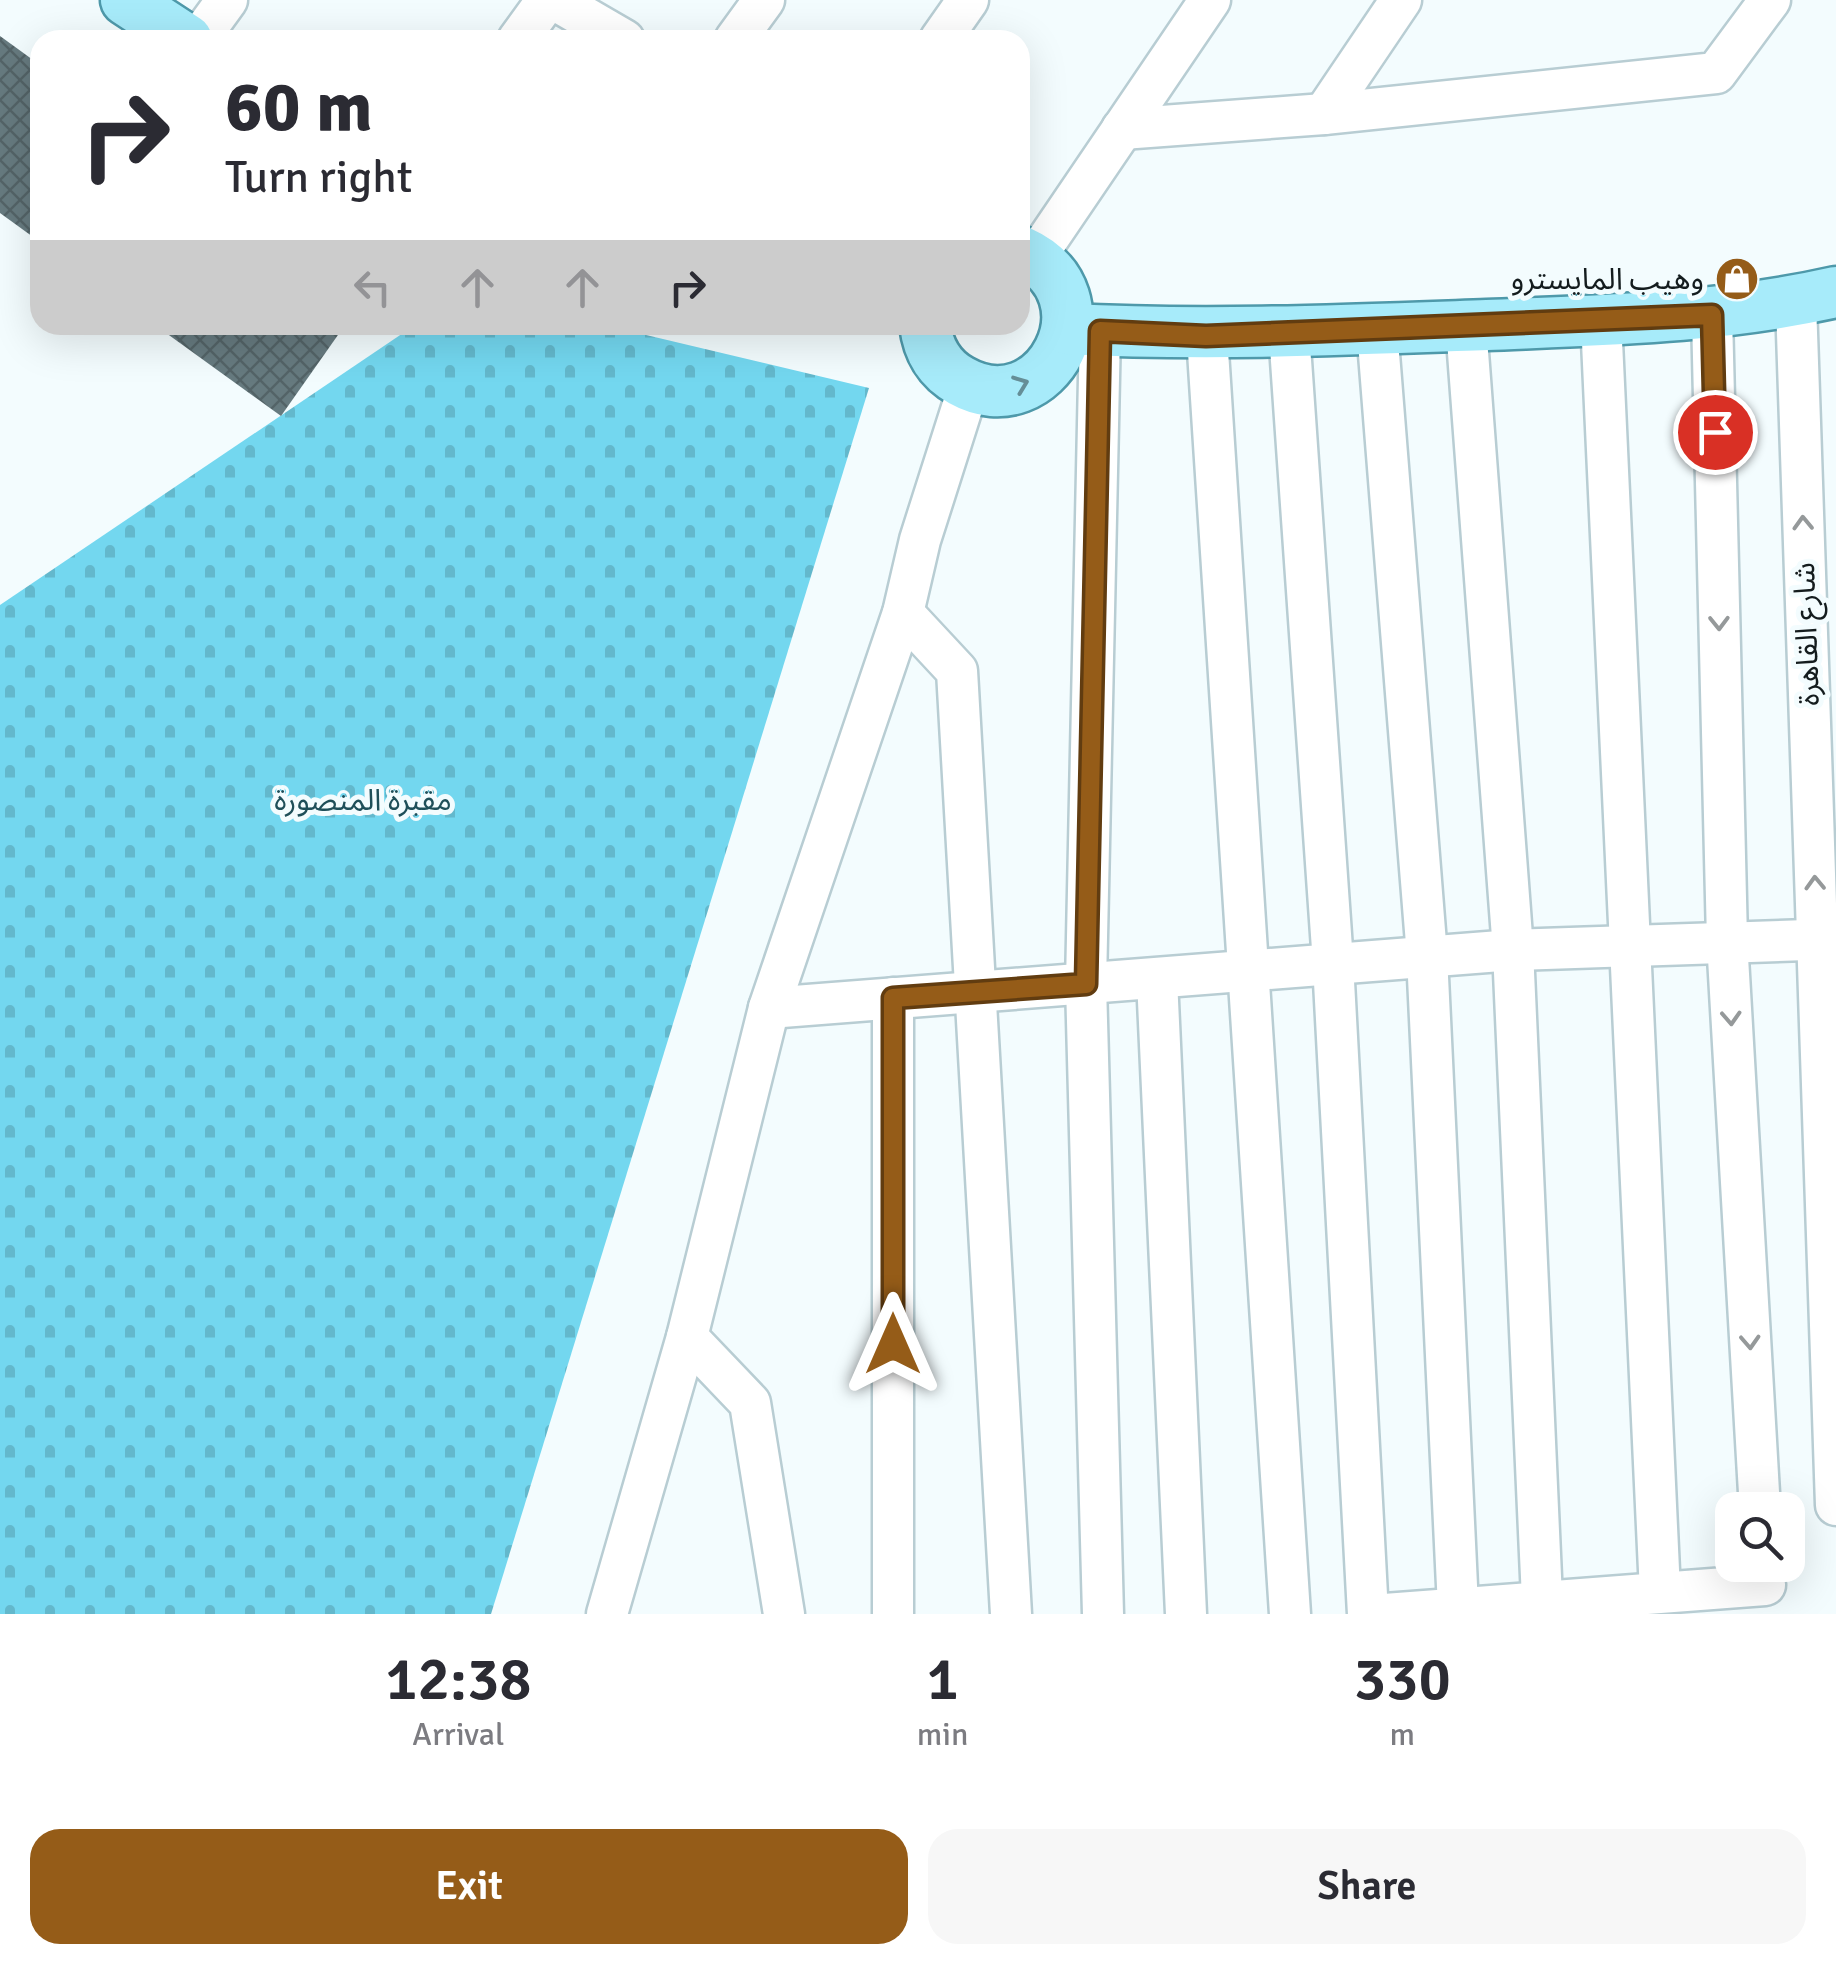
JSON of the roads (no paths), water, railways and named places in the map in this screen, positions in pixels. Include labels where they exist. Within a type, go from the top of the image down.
[{"type":"main road","points":[[126,0],[172,30]]},
{"type":"main road","points":[[1030,256],[1051,271],[1084,330]]},
{"type":"main road","points":[[929,335],[941,366],[970,386],[1006,390],[1040,376],[1084,330],[1206,336],[1712,315],[1822,290]]},
{"type":"street","points":[[205,30],[227,0]]},
{"type":"street","points":[[525,30],[547,0]]},
{"type":"street","points":[[555,0],[607,30]]},
{"type":"street","points":[[742,30],[764,0]]},
{"type":"street","points":[[947,30],[968,0]]},
{"type":"street","points":[[1030,250],[1122,129],[1210,0]]},
{"type":"street","points":[[1324,114],[1401,0]]},
{"type":"street","points":[[1122,129],[1324,114],[1716,73],[1770,0]]},
{"type":"street","name":"شارع القاهرة","points":[[1822,290],[1826,939],[1836,1505]]},
{"type":"street","points":[[1712,315],[1727,940],[1759,1492]]},
{"type":"street","points":[[1602,320],[1660,1592]]},
{"type":"street","points":[[1466,326],[1513,950],[1542,1599]]},
{"type":"street","points":[[1377,329],[1426,956],[1458,1607]]},
{"type":"street","points":[[1084,330],[1086,984],[1102,1614]]},
{"type":"street","points":[[1289,332],[1333,963],[1368,1614]]},
{"type":"street","points":[[1206,336],[1290,1614]]},
{"type":"street","points":[[607,1614],[686,1337],[769,1008],[903,613],[920,540],[970,386]]},
{"type":"street","points":[[903,613],[957,671],[972,992],[1011,1614]]},
{"type":"street","points":[[769,1008],[1513,950],[1826,939]]},
{"type":"street","points":[[1157,978],[1186,1614]]},
{"type":"street","points":[[893,998],[893,1614]]},
{"type":"street","points":[[686,1337],[750,1403],[784,1614]]},
{"type":"street","points":[[1385,1614],[1542,1599],[1765,1588]]},
{"type":"place","name":"وهيب المايسترو","points":[[1737,279]]},
{"type":"park label","name":"مقبرة المنصورة","points":[[363,800]]}]
